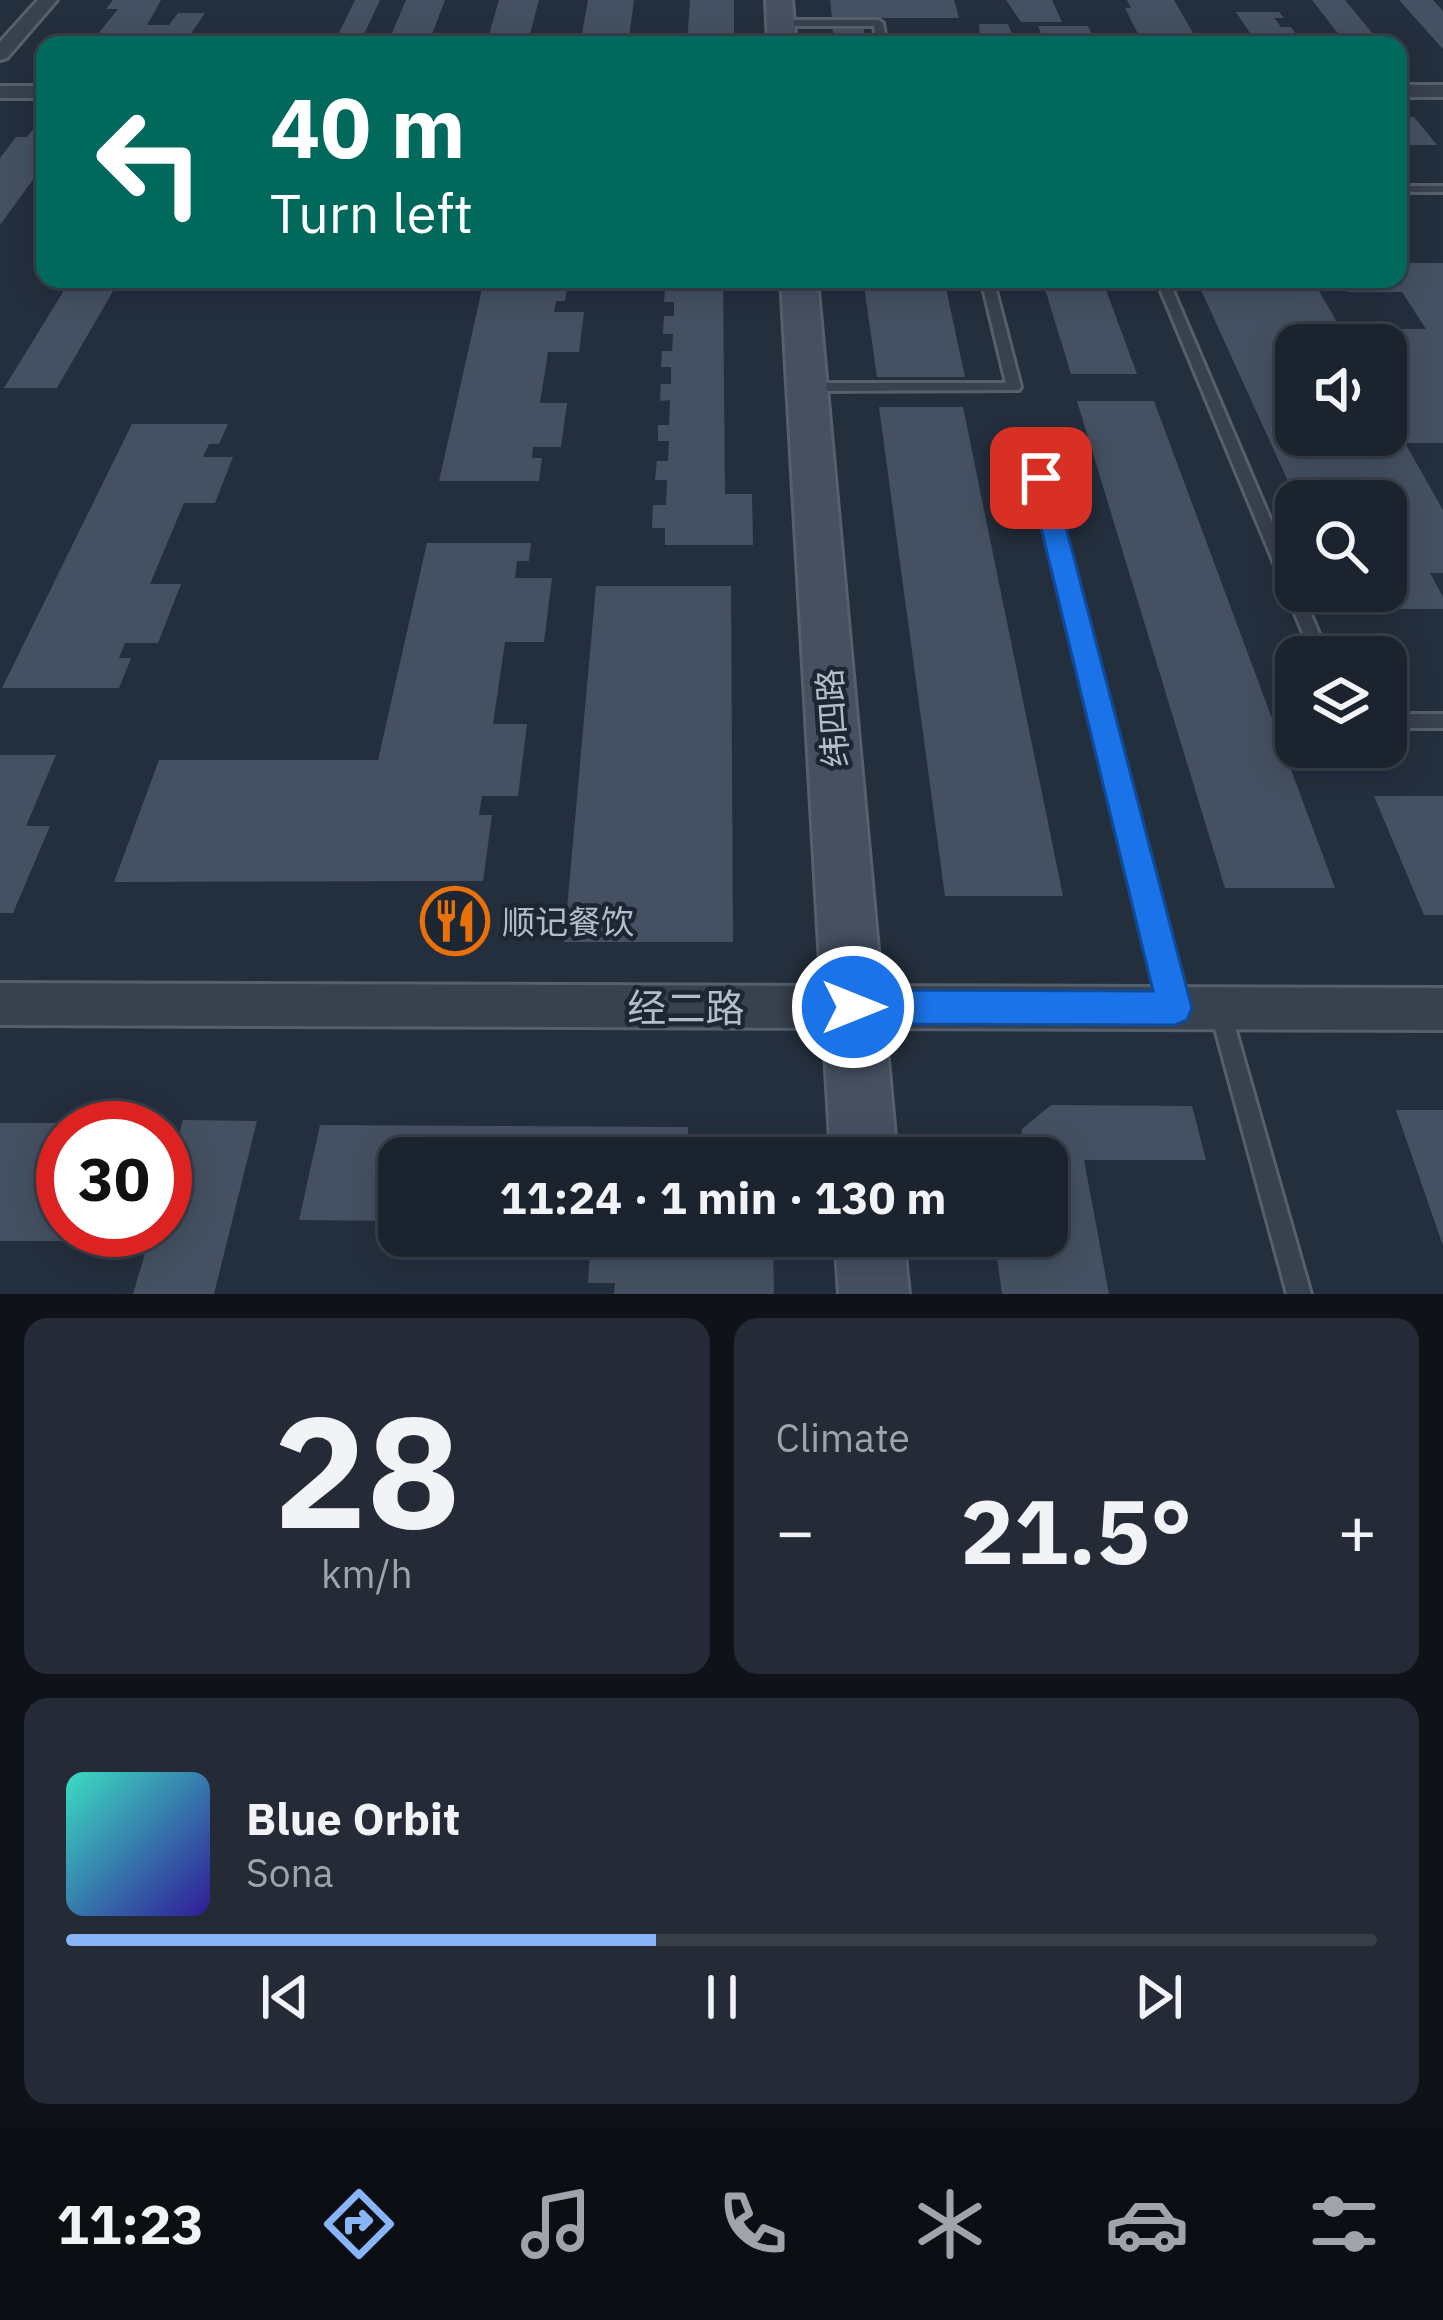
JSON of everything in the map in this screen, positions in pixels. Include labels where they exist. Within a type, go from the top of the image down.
[{"type":"street","points":[[0,54],[48,0]]},
{"type":"street","points":[[0,92],[36,92]]},
{"type":"street","points":[[1407,92],[1441,94]]},
{"type":"street","name":"纬四路","points":[[801,288],[862,1137]]},
{"type":"street","name":"经二路","points":[[0,1004],[1443,1010]]},
{"type":"street","points":[[871,1257],[874,1294]]},
{"type":"lane","points":[[781,23],[878,23],[880,36]]},
{"type":"lane","points":[[1407,189],[1443,189]]},
{"type":"lane","points":[[807,387],[1014,387],[989,288]]},
{"type":"lane","points":[[1166,288],[1312,636]]},
{"type":"lane","points":[[1041,478],[1175,1008]]},
{"type":"lane","points":[[1407,721],[1443,721]]},
{"type":"lane","points":[[1220,1009],[1300,1294]]},
{"type":"building","points":[[113,0],[161,0],[147,25],[169,25],[178,13],[205,13],[189,36],[96,36],[118,9],[106,9]]},
{"type":"building","points":[[355,0],[380,0],[363,36],[337,36]]},
{"type":"building","points":[[406,0],[445,0],[431,36],[391,36]]},
{"type":"building","points":[[499,0],[539,0],[529,36],[489,36]]},
{"type":"building","points":[[588,0],[634,0],[629,36],[582,36]]},
{"type":"building","points":[[690,0],[734,0],[734,36],[688,36]]},
{"type":"building","points":[[830,0],[954,0],[959,18],[832,18]]},
{"type":"building","points":[[1006,0],[1052,0],[1062,22],[1021,22]]},
{"type":"building","points":[[1127,0],[1174,0],[1195,36],[1139,36],[1125,8],[1131,8]]},
{"type":"building","points":[[1312,0],[1345,0],[1375,36],[1340,36]]},
{"type":"building","points":[[1399,0],[1433,0],[1443,11],[1443,49]]},
{"type":"building","points":[[1236,12],[1279,12],[1284,18],[1274,18],[1298,36],[1252,36]]},
{"type":"building","points":[[979,24],[1008,24],[1013,36],[980,36]]},
{"type":"building","points":[[832,26],[863,26],[865,36],[834,36]]},
{"type":"building","points":[[1038,26],[1088,26],[1093,36],[1042,36]]},
{"type":"building","points":[[1407,117],[1414,117],[1437,145],[1407,145]]},
{"type":"building","points":[[36,126],[36,175],[0,225],[0,158],[16,137],[27,137]]},
{"type":"building","points":[[1407,263],[1443,263],[1443,443],[1407,443],[1407,329],[1426,329],[1402,292],[1348,292],[1346,288],[1407,288]]},
{"type":"building","points":[[65,288],[115,288],[57,388],[4,388]]},
{"type":"building","points":[[723,288],[725,494],[752,494],[753,545],[665,545],[665,528],[652,528],[653,505],[666,505],[667,480],[655,480],[657,461],[668,461],[669,441],[658,441],[658,425],[669,425],[670,400],[660,401],[661,384],[671,384],[671,367],[661,367],[662,351],[672,351],[673,334],[663,334],[664,316],[674,316],[674,302],[664,302],[665,289]]},
{"type":"building","points":[[864,288],[946,288],[965,377],[877,377]]},
{"type":"building","points":[[1045,288],[1105,288],[1137,374],[1071,374]]},
{"type":"building","points":[[1200,288],[1317,288],[1338,324],[1275,324],[1275,453]]},
{"type":"building","points":[[482,289],[567,289],[565,301],[556,301],[554,312],[584,312],[579,352],[548,352],[540,403],[567,403],[561,447],[533,447],[532,458],[542,458],[539,481],[439,481]]},
{"type":"building","points":[[1077,401],[1154,401],[1275,727],[1275,768],[1290,768],[1335,888],[1225,888]]},
{"type":"building","points":[[879,407],[963,407],[1063,896],[945,896]]},
{"type":"building","points":[[132,424],[228,424],[219,444],[209,444],[203,457],[233,457],[215,503],[184,503],[150,584],[181,584],[158,643],[125,643],[119,658],[131,658],[119,688],[2,688]]},
{"type":"building","points":[[1407,447],[1443,510],[1443,573],[1430,573],[1443,597],[1443,609],[1407,609],[1407,480],[1287,480],[1277,456],[1407,456]]},
{"type":"building","points":[[427,543],[531,543],[529,561],[517,561],[515,578],[552,578],[544,642],[505,642],[493,724],[527,724],[518,796],[482,796],[479,815],[492,815],[483,881],[114,882],[159,760],[378,760]]},
{"type":"building","points":[[596,586],[731,586],[733,942],[564,942]]},
{"type":"building","points":[[0,755],[56,755],[26,826],[50,826],[13,913],[0,913]]},
{"type":"building","points":[[1374,796],[1443,796],[1443,915],[1424,915]]},
{"type":"building","points":[[1051,1105],[1192,1106],[1206,1160],[1084,1160],[1109,1294],[1002,1294],[997,1257],[1068,1257],[1068,1137],[1021,1137],[1022,1129]]},
{"type":"building","points":[[1396,1110],[1443,1110],[1443,1243],[1442,1243]]},
{"type":"building","points":[[192,1120],[257,1121],[214,1294],[133,1294],[144,1257],[192,1257]]},
{"type":"building","points":[[0,1123],[36,1123],[36,1241],[0,1241]]},
{"type":"building","points":[[320,1125],[688,1127],[688,1137],[378,1137],[378,1221],[299,1220]]},
{"type":"building","points":[[590,1257],[773,1257],[774,1294],[614,1294],[615,1283],[588,1283]]},
{"type":"place","name":"顺记餐饮","points":[[455,921]]},
{"type":"route","points":[[853,1007],[1175,1008],[1041,478]]}]
